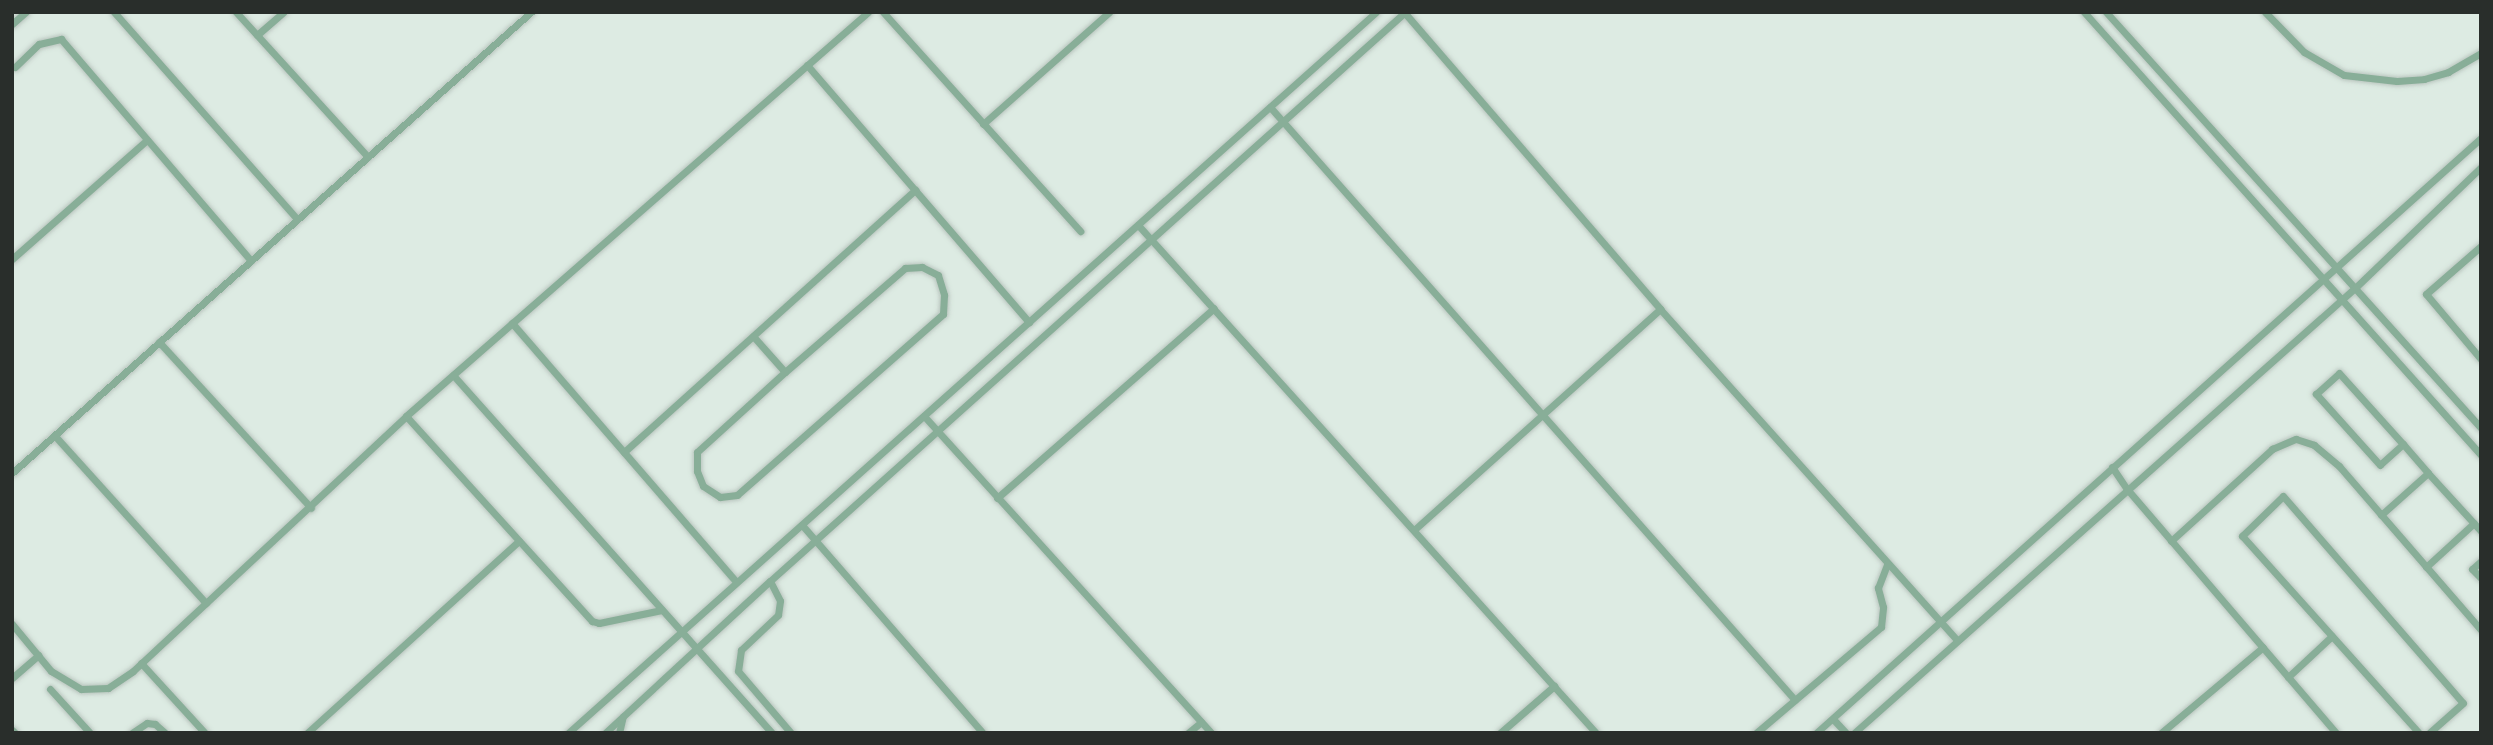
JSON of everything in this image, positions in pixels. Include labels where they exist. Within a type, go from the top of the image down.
[{"type":"lane","points":[[12,24],[26,12]]},
{"type":"lane","points":[[114,12],[297,219]]},
{"type":"lane","points":[[236,12],[368,157]]},
{"type":"lane","points":[[257,35],[283,12]]},
{"type":"lane","points":[[12,473],[531,12]]},
{"type":"lane","points":[[12,624],[51,671],[81,689],[108,688],[141,663],[311,508],[406,416],[868,12]]},
{"type":"lane","points":[[883,12],[1080,231]]},
{"type":"lane","points":[[983,124],[1109,12]]},
{"type":"lane","points":[[568,733],[1376,12]]},
{"type":"lane","points":[[2084,12],[2481,455]]},
{"type":"lane","points":[[2106,12],[2481,428]]},
{"type":"lane","points":[[2265,12],[2304,52],[2344,75],[2397,81],[2424,79],[2448,72],[2481,53]]},
{"type":"lane","points":[[605,733],[770,581],[1404,13],[1660,309],[1957,640]]},
{"type":"lane","points":[[15,67],[39,44],[61,39],[251,261]]},
{"type":"lane","points":[[807,65],[1029,322]]},
{"type":"lane","points":[[1270,107],[1795,700]]},
{"type":"lane","points":[[1816,733],[2321,278],[2481,138]]},
{"type":"lane","points":[[12,259],[147,140]]},
{"type":"lane","points":[[1854,733],[2356,288],[2481,167]]},
{"type":"lane","points":[[624,452],[915,190]]},
{"type":"lane","points":[[1138,225],[1595,733]]},
{"type":"lane","points":[[2481,246],[2426,295],[2481,359]]},
{"type":"lane","points":[[922,267],[938,275],[944,295],[943,314],[737,495],[720,497],[703,486],[697,471],[697,452],[785,372],[905,268],[922,267]]},
{"type":"lane","points":[[997,498],[1214,307]]},
{"type":"lane","points":[[1414,530],[1660,309]]},
{"type":"lane","points":[[512,323],[736,582]]},
{"type":"lane","points":[[753,336],[785,372]]},
{"type":"lane","points":[[159,342],[311,508]]},
{"type":"lane","points":[[2403,444],[2380,465],[2316,394],[2339,373],[2403,444],[2481,531]]},
{"type":"lane","points":[[453,375],[772,733]]},
{"type":"lane","points":[[406,416],[592,621],[599,623],[662,610]]},
{"type":"lane","points":[[925,416],[1211,733]]},
{"type":"lane","points":[[55,436],[206,603]]},
{"type":"lane","points":[[2171,541],[2272,449],[2296,439],[2314,445],[2339,466],[2481,630]]},
{"type":"lane","points":[[2112,467],[2127,489],[2336,733]]},
{"type":"lane","points":[[2381,515],[2428,472]]},
{"type":"lane","points":[[2419,733],[2242,536],[2283,496],[2463,703],[2429,733]]},
{"type":"lane","points":[[2426,567],[2474,523]]},
{"type":"lane","points":[[802,525],[982,733]]},
{"type":"lane","points":[[307,733],[519,541]]},
{"type":"lane","points":[[2481,561],[2472,569],[2481,578]]},
{"type":"lane","points":[[1756,733],[1881,627],[1883,607],[1878,589],[1886,564]]},
{"type":"lane","points":[[770,581],[780,601],[778,615],[741,650],[737,661],[738,671],[791,733]]},
{"type":"lane","points":[[2288,677],[2332,636]]},
{"type":"lane","points":[[2161,733],[2263,647]]},
{"type":"lane","points":[[12,678],[38,655]]},
{"type":"lane","points":[[141,663],[205,733]]},
{"type":"lane","points":[[1500,733],[1554,686]]},
{"type":"lane","points":[[50,689],[90,733]]},
{"type":"lane","points":[[620,733],[623,716]]},
{"type":"lane","points":[[1833,719],[1846,733]]},
{"type":"lane","points":[[1188,733],[1201,722]]},
{"type":"lane","points":[[132,733],[147,723],[155,724],[165,733]]}]
